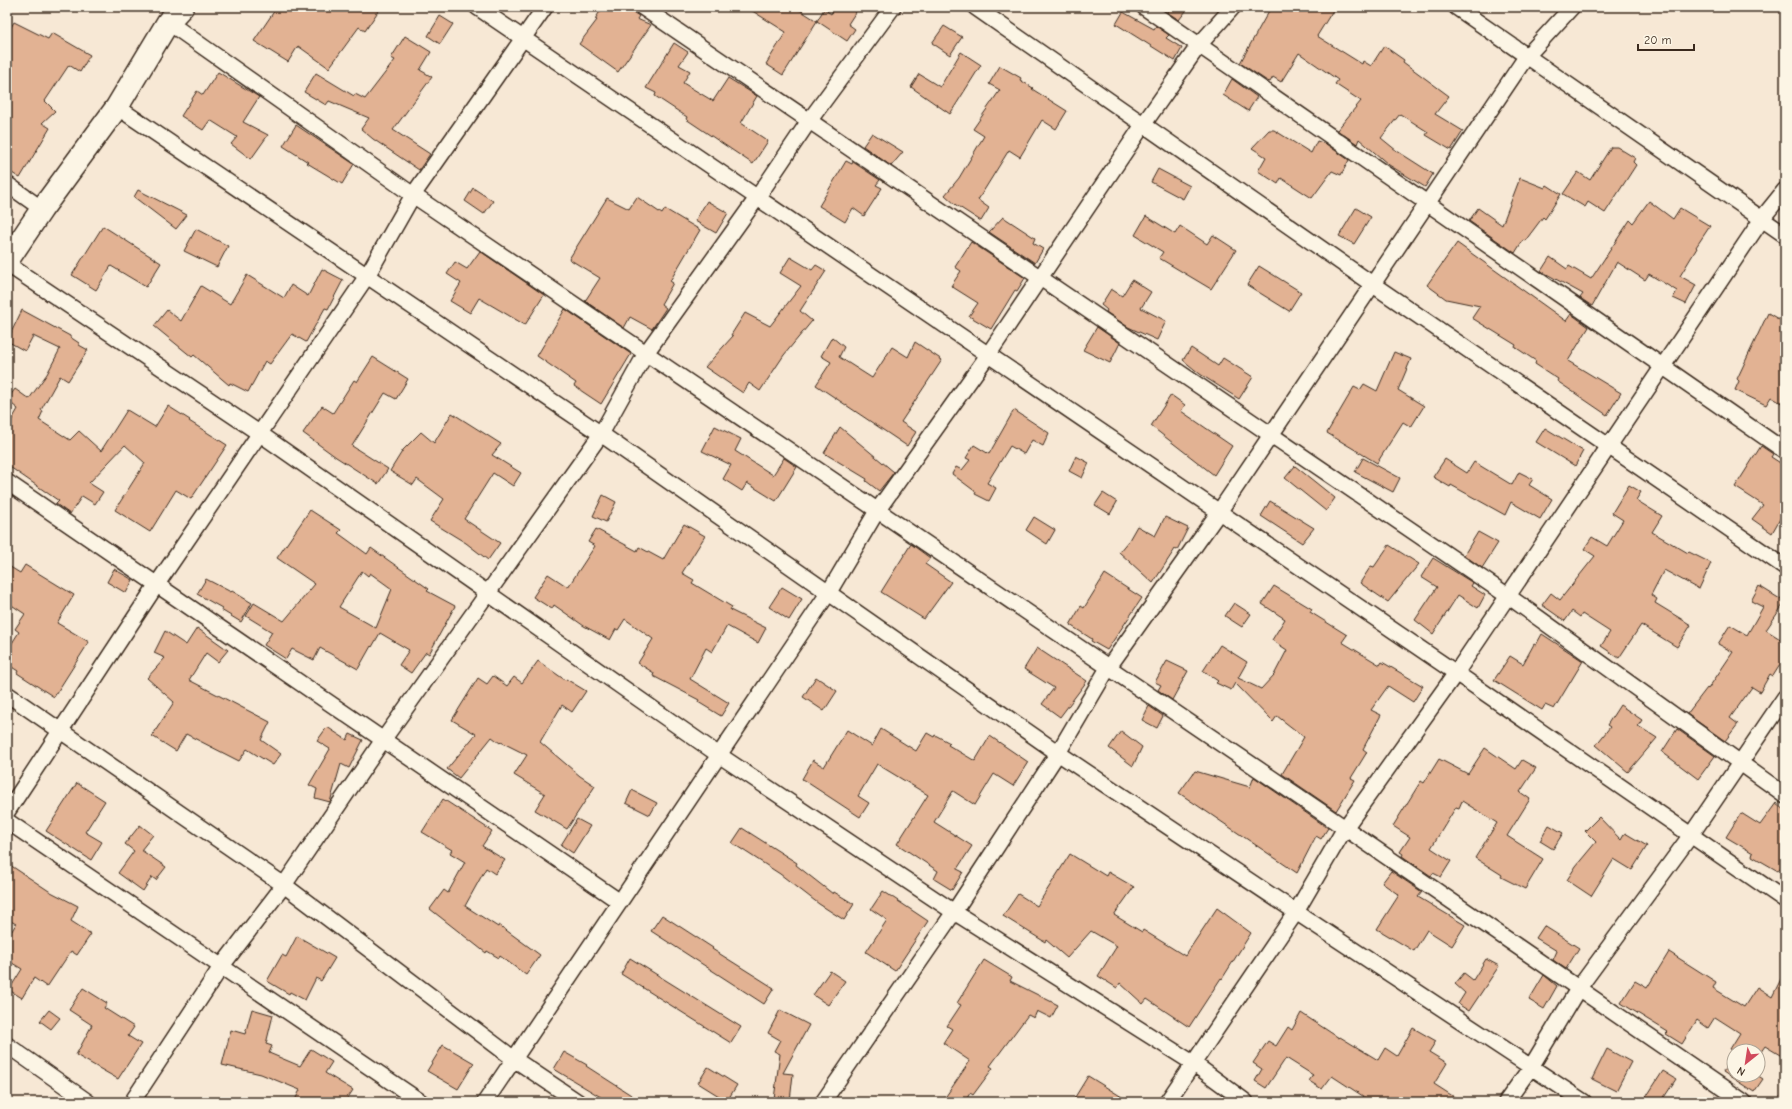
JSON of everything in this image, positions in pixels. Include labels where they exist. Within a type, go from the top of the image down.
[{"type":"street","points":[[478,7],[1456,673],[1785,900]]},
{"type":"street","points":[[7,812],[157,584],[367,276],[413,195],[524,39],[545,7]]},
{"type":"street","points":[[642,7],[1508,596],[1785,796]]},
{"type":"street","points":[[132,1102],[221,967],[284,885],[383,740],[601,434],[646,353],[757,198],[809,121],[893,7]]},
{"type":"street","points":[[975,7],[1372,284],[1785,567]]},
{"type":"street","points":[[1144,7],[1428,202],[1785,451]]},
{"type":"street","points":[[484,1102],[829,592],[877,511],[988,355],[1143,125],[1199,45],[1233,7]]},
{"type":"street","points":[[1456,7],[1761,220],[1785,235]]},
{"type":"street","points":[[823,1102],[954,912],[1058,753],[1108,668],[1219,512],[1526,56],[1572,7]]},
{"type":"street","points":[[1246,1102],[1193,1063],[954,912],[719,755],[259,433],[7,263],[42,209],[117,107],[175,14],[413,195],[1345,828],[1744,1102]]},
{"type":"street","points":[[117,107],[601,434],[1058,753],[1584,1102]]},
{"type":"street","points":[[7,184],[42,209]]},
{"type":"street","points":[[1167,1102],[1296,912],[1345,828],[1456,673],[1761,220],[1785,190]]},
{"type":"street","points":[[7,482],[620,902]]},
{"type":"street","points":[[7,694],[284,885],[514,1059],[578,1102]]},
{"type":"street","points":[[1506,1102],[1531,1067],[1578,989],[1691,835],[1785,697]]},
{"type":"street","points":[[7,822],[421,1102]]},
{"type":"street","points":[[7,1045],[88,1102]]},
{"type":"building","points":[[277,7],[381,7],[365,31],[359,27],[329,68],[298,46],[288,62],[254,41]]},
{"type":"building","points":[[603,7],[624,7],[639,16],[637,19],[651,25],[618,72],[579,44],[597,20],[595,19]]},
{"type":"building","points":[[746,7],[795,7],[817,21],[783,75],[766,64],[786,32]]},
{"type":"building","points":[[835,7],[859,7],[848,24],[855,29],[847,41],[817,21],[824,9],[831,14]]},
{"type":"building","points":[[1170,7],[1189,7],[1179,20],[1167,12]]},
{"type":"building","points":[[1271,7],[1335,7],[1317,36],[1362,64],[1363,61],[1371,66],[1384,46],[1449,96],[1435,114],[1463,131],[1451,150],[1426,135],[1428,132],[1400,114],[1381,138],[1397,151],[1433,174],[1425,187],[1389,165],[1359,139],[1357,144],[1337,130],[1361,101],[1335,84],[1338,80],[1299,53],[1281,82],[1273,77],[1270,82],[1267,81],[1240,63]]},
{"type":"building","points":[[1123,12],[1154,29],[1156,26],[1169,35],[1166,38],[1182,48],[1175,61],[1116,24]]},
{"type":"building","points":[[440,16],[453,24],[440,44],[428,36]]},
{"type":"building","points":[[14,22],[48,39],[52,33],[90,55],[80,72],[69,65],[45,101],[55,111],[42,123],[50,128],[20,178],[7,170],[7,34]]},
{"type":"building","points":[[944,26],[962,37],[950,55],[932,43]]},
{"type":"building","points":[[405,36],[431,52],[420,70],[432,77],[393,130],[430,154],[419,170],[373,139],[361,129],[369,118],[329,101],[326,105],[304,92],[316,73],[354,96],[355,94],[365,99],[395,60],[391,58]]},
{"type":"building","points":[[674,43],[688,52],[679,65],[690,71],[683,83],[713,101],[728,78],[757,96],[741,123],[768,141],[753,164],[686,119],[687,117],[655,96],[656,93],[646,88]]},
{"type":"building","points":[[961,52],[981,65],[950,114],[911,87],[919,74],[940,87]]},
{"type":"building","points":[[1000,66],[1021,78],[1020,80],[1033,88],[1032,89],[1067,111],[1056,129],[1042,120],[1020,157],[1009,150],[978,200],[989,208],[981,221],[956,205],[945,195],[959,178],[984,136],[973,129],[1000,90],[989,84]]},
{"type":"building","points":[[218,72],[259,97],[243,122],[268,135],[251,159],[231,144],[237,137],[210,120],[203,130],[181,116],[197,91],[203,95]]},
{"type":"building","points":[[1232,79],[1257,97],[1248,111],[1223,95]]},
{"type":"building","points":[[296,125],[354,164],[342,184],[307,163],[308,162],[283,146]]},
{"type":"building","points":[[1269,130],[1274,130],[1311,153],[1317,141],[1326,144],[1349,160],[1341,175],[1332,171],[1312,198],[1281,178],[1278,184],[1258,171],[1266,157],[1252,148]]},
{"type":"building","points":[[872,133],[903,152],[891,166],[863,146]]},
{"type":"building","points":[[1611,147],[1617,147],[1635,158],[1633,162],[1636,165],[1605,213],[1588,202],[1585,207],[1563,194],[1578,172],[1590,180]]},
{"type":"building","points":[[846,161],[852,164],[853,162],[880,180],[876,185],[882,188],[864,216],[853,208],[845,222],[819,206]]},
{"type":"building","points":[[1158,169],[1190,186],[1183,199],[1151,182]]},
{"type":"building","points":[[1520,178],[1545,188],[1547,185],[1561,194],[1545,219],[1543,217],[1525,241],[1523,240],[1515,253],[1469,221],[1478,208],[1502,225]]},
{"type":"building","points":[[473,188],[493,201],[484,214],[465,201]]},
{"type":"building","points":[[138,190],[187,215],[176,229],[134,197]]},
{"type":"building","points":[[637,197],[662,214],[665,209],[700,230],[670,281],[673,283],[661,304],[666,308],[652,329],[630,317],[624,328],[585,301],[600,278],[569,259],[607,198],[629,209]]},
{"type":"building","points":[[707,201],[728,213],[716,233],[695,221]]},
{"type":"building","points":[[1649,201],[1673,219],[1680,208],[1710,226],[1696,247],[1697,248],[1680,276],[1696,285],[1686,304],[1673,298],[1677,291],[1649,274],[1645,280],[1617,262],[1592,306],[1580,298],[1583,294],[1541,271],[1550,257],[1567,269],[1569,266],[1591,279],[1630,220],[1633,223]]},
{"type":"building","points":[[1356,208],[1371,217],[1354,244],[1339,236]]},
{"type":"building","points":[[1146,216],[1175,234],[1180,226],[1207,244],[1213,235],[1236,250],[1211,289],[1159,258],[1163,252],[1135,235]]},
{"type":"building","points":[[1003,217],[1035,238],[1033,243],[1043,249],[1035,263],[989,232]]},
{"type":"building","points":[[103,226],[161,263],[146,287],[111,266],[96,290],[72,275]]},
{"type":"building","points":[[196,229],[228,246],[217,267],[184,251]]},
{"type":"building","points":[[971,242],[1025,278],[1017,291],[1015,290],[991,329],[969,316],[978,303],[951,286],[961,271],[955,267]]},
{"type":"building","points":[[1457,243],[1566,321],[1571,314],[1589,327],[1568,361],[1621,393],[1607,415],[1557,381],[1558,379],[1535,364],[1536,361],[1515,347],[1516,345],[1472,318],[1480,306],[1446,299],[1427,285]]},
{"type":"building","points":[[480,251],[544,295],[525,325],[479,298],[470,313],[450,301],[461,283],[447,274],[455,262],[467,269]]},
{"type":"building","points":[[790,257],[812,270],[816,265],[826,271],[800,311],[812,321],[784,355],[760,391],[749,383],[743,393],[705,367],[733,336],[731,335],[745,313],[770,326],[801,286],[780,273]]},
{"type":"building","points":[[1259,266],[1301,292],[1289,311],[1247,285]]},
{"type":"building","points":[[322,269],[343,280],[328,309],[325,308],[306,342],[292,334],[270,364],[265,361],[248,392],[230,383],[229,385],[194,355],[192,357],[154,326],[167,310],[181,321],[201,286],[230,304],[247,275],[284,298],[291,285],[308,296]]},
{"type":"building","points":[[1132,280],[1151,292],[1141,308],[1166,321],[1157,340],[1128,327],[1106,312],[1107,310],[1101,305],[1111,289],[1122,296]]},
{"type":"building","points":[[565,309],[631,354],[601,404],[574,386],[576,383],[537,356]]},
{"type":"building","points":[[22,310],[70,336],[79,343],[79,345],[88,350],[68,381],[60,376],[41,410],[43,411],[39,420],[70,440],[79,431],[101,451],[127,410],[155,427],[168,406],[227,445],[191,499],[176,490],[150,532],[115,510],[145,463],[125,445],[89,483],[103,492],[95,504],[82,496],[70,514],[56,504],[59,501],[7,465],[7,428],[18,409],[7,400],[15,389],[29,399],[47,374],[60,349],[33,336],[25,351],[7,341]]},
{"type":"building","points":[[1768,313],[1785,323],[1785,405],[1771,397],[1766,405],[1735,390],[1739,381],[1737,379]]},
{"type":"building","points":[[1097,327],[1120,343],[1110,363],[1083,350]]},
{"type":"building","points":[[832,337],[844,347],[839,357],[872,378],[892,347],[908,357],[915,342],[942,360],[901,422],[916,432],[907,446],[816,385],[831,362],[821,356]]},
{"type":"building","points":[[1191,348],[1218,366],[1223,358],[1253,377],[1239,399],[1200,374],[1183,360]]},
{"type":"building","points":[[1394,352],[1411,359],[1398,390],[1424,406],[1411,427],[1403,422],[1377,463],[1327,433],[1354,387],[1360,390],[1364,384],[1377,391]]},
{"type":"building","points":[[373,357],[408,379],[396,399],[385,393],[352,446],[388,469],[378,484],[336,457],[303,433],[322,406],[333,413],[354,380],[357,382]]},
{"type":"building","points":[[1171,395],[1185,405],[1181,411],[1232,446],[1214,475],[1151,426]]},
{"type":"building","points":[[1014,410],[1049,433],[1043,446],[1032,440],[1024,454],[1010,446],[987,483],[996,488],[989,501],[975,494],[976,492],[952,474],[956,467],[962,470],[970,460],[966,458],[974,445],[989,454]]},
{"type":"building","points":[[452,413],[501,444],[492,455],[521,473],[513,486],[493,473],[464,519],[500,543],[488,560],[466,543],[430,521],[444,499],[417,479],[413,485],[390,471],[403,450],[421,432],[434,443]]},
{"type":"building","points":[[715,426],[741,439],[735,451],[773,475],[784,458],[797,467],[776,501],[747,483],[742,491],[723,479],[731,465],[702,451]]},
{"type":"building","points":[[840,427],[894,472],[879,491],[866,481],[867,479],[824,453]]},
{"type":"building","points":[[1545,428],[1583,451],[1575,466],[1536,442]]},
{"type":"building","points":[[1761,446],[1773,454],[1771,457],[1785,466],[1785,510],[1772,533],[1752,519],[1763,505],[1735,487]]},
{"type":"building","points":[[1076,456],[1089,463],[1082,478],[1069,471]]},
{"type":"building","points":[[1363,458],[1400,478],[1393,492],[1355,472]]},
{"type":"building","points":[[1445,459],[1467,473],[1474,462],[1512,485],[1519,472],[1533,479],[1529,485],[1552,499],[1540,519],[1511,502],[1505,515],[1451,485],[1450,487],[1433,477]]},
{"type":"building","points":[[1295,466],[1335,498],[1326,511],[1285,478]]},
{"type":"building","points":[[1629,485],[1641,492],[1636,500],[1662,516],[1652,532],[1688,553],[1689,552],[1711,563],[1699,589],[1664,570],[1651,595],[1657,599],[1655,603],[1691,625],[1677,647],[1641,625],[1619,658],[1601,646],[1610,632],[1582,614],[1580,617],[1572,611],[1565,621],[1542,605],[1551,593],[1560,600],[1595,556],[1584,549],[1592,537],[1607,546],[1623,520],[1612,513]]},
{"type":"building","points":[[1103,493],[1117,502],[1110,514],[1095,505]]},
{"type":"building","points":[[603,495],[616,502],[606,522],[593,516]]},
{"type":"building","points":[[1270,501],[1314,528],[1302,543],[1261,516]]},
{"type":"building","points":[[310,510],[341,530],[338,533],[367,554],[371,548],[429,589],[427,591],[455,606],[429,654],[426,652],[411,673],[399,665],[409,650],[380,633],[358,669],[320,648],[314,660],[292,649],[286,659],[264,645],[272,632],[246,616],[254,603],[284,621],[315,584],[277,558]],"holes":[[[362,571],[368,576],[370,573],[392,589],[376,628],[339,607]]]},
{"type":"building","points":[[1034,517],[1055,530],[1047,544],[1026,530]]},
{"type":"building","points":[[1165,517],[1188,528],[1177,550],[1175,549],[1153,583],[1119,552],[1129,540],[1137,526],[1155,536]]},
{"type":"building","points":[[684,524],[705,536],[682,573],[694,580],[692,583],[732,607],[730,610],[766,628],[758,643],[727,626],[712,652],[706,648],[690,679],[729,703],[721,716],[698,702],[699,700],[653,676],[654,673],[638,663],[653,639],[625,619],[618,630],[616,629],[610,640],[584,626],[554,605],[552,609],[533,597],[548,574],[568,587],[595,546],[588,542],[596,529],[637,551],[639,547],[663,560]]},
{"type":"building","points":[[1478,532],[1498,543],[1482,568],[1464,555]]},
{"type":"building","points":[[911,544],[930,558],[925,564],[951,582],[924,619],[881,592]]},
{"type":"building","points":[[1389,545],[1419,564],[1388,602],[1360,583],[1371,566],[1374,567]]},
{"type":"building","points":[[1433,558],[1473,583],[1471,586],[1485,595],[1478,608],[1458,595],[1433,634],[1415,620],[1437,587],[1421,577]]},
{"type":"building","points":[[7,565],[20,573],[25,565],[74,595],[57,623],[89,642],[54,697],[17,673],[18,671],[7,664],[7,651],[19,632],[15,629],[25,614],[7,602]]},
{"type":"building","points":[[114,569],[133,580],[126,593],[107,582]]},
{"type":"building","points":[[1105,574],[1142,598],[1107,650],[1091,641],[1092,639],[1070,625],[1081,606],[1084,608]]},
{"type":"building","points":[[206,579],[231,592],[232,591],[252,603],[241,622],[221,610],[222,608],[197,594]]},
{"type":"building","points":[[1274,586],[1312,609],[1310,612],[1347,635],[1342,642],[1380,665],[1382,662],[1423,686],[1413,702],[1388,686],[1371,710],[1381,715],[1363,749],[1367,752],[1351,778],[1355,780],[1336,811],[1282,774],[1304,737],[1277,716],[1273,722],[1235,683],[1231,690],[1216,683],[1218,681],[1203,671],[1220,645],[1247,662],[1238,678],[1261,689],[1274,675],[1287,650],[1272,640],[1285,619],[1262,604]]},
{"type":"building","points":[[1759,586],[1785,602],[1766,630],[1785,642],[1785,657],[1773,676],[1770,674],[1760,692],[1752,687],[1730,718],[1738,724],[1725,741],[1687,714],[1707,688],[1708,689],[1733,652],[1718,644],[1730,625],[1747,635],[1763,607],[1751,601]]},
{"type":"building","points":[[782,587],[802,599],[789,620],[769,607]]},
{"type":"building","points":[[1234,603],[1251,614],[1242,627],[1225,616]]},
{"type":"building","points":[[197,628],[228,650],[218,662],[206,653],[189,680],[270,722],[261,740],[281,754],[273,765],[247,749],[239,761],[186,734],[176,751],[152,736],[174,702],[147,678],[165,658],[154,653],[165,631],[186,645]]},
{"type":"building","points":[[1542,634],[1583,661],[1554,709],[1545,705],[1542,710],[1494,680],[1510,656],[1523,664],[1534,644],[1536,645]]},
{"type":"building","points":[[1037,648],[1087,681],[1060,717],[1042,704],[1054,688],[1024,669]]},
{"type":"building","points":[[538,661],[565,680],[566,679],[586,691],[572,712],[562,705],[540,742],[580,776],[595,786],[567,829],[535,810],[545,794],[514,775],[527,755],[501,742],[500,743],[492,737],[459,778],[447,769],[476,734],[452,720],[478,678],[487,684],[493,676],[507,686],[514,677],[522,683]]},
{"type":"building","points":[[1167,661],[1188,671],[1172,700],[1158,690],[1161,685],[1155,682]]},
{"type":"building","points":[[816,677],[837,691],[824,711],[803,697]]},
{"type":"building","points":[[1620,705],[1642,720],[1638,726],[1657,738],[1628,772],[1596,745],[1610,727],[1607,725]]},
{"type":"building","points":[[1149,706],[1163,716],[1157,728],[1142,720]]},
{"type":"building","points":[[327,727],[347,740],[350,734],[363,740],[349,768],[341,764],[330,802],[315,798],[317,789],[309,785],[330,749],[317,741]]},
{"type":"building","points":[[881,729],[916,751],[927,733],[934,737],[935,735],[950,743],[948,745],[975,761],[990,736],[1028,762],[1013,786],[994,774],[975,805],[953,791],[934,822],[972,846],[957,869],[963,872],[952,890],[934,879],[938,871],[897,844],[928,795],[877,764],[858,796],[869,803],[860,817],[802,779],[813,760],[824,767],[847,730],[872,746]]},
{"type":"building","points":[[1677,729],[1715,756],[1698,779],[1662,752]]},
{"type":"building","points":[[1121,731],[1142,747],[1133,766],[1109,748]]},
{"type":"building","points":[[1485,748],[1516,769],[1522,760],[1536,768],[1520,792],[1530,799],[1507,836],[1543,859],[1525,889],[1501,877],[1502,875],[1475,858],[1497,823],[1462,801],[1459,808],[1456,807],[1431,848],[1451,861],[1441,877],[1433,873],[1431,876],[1402,856],[1403,854],[1400,852],[1410,837],[1393,826],[1421,781],[1424,783],[1439,759],[1468,774]]},
{"type":"building","points":[[1195,771],[1250,787],[1254,777],[1328,828],[1321,839],[1316,836],[1297,873],[1179,793]]},
{"type":"building","points":[[77,783],[105,801],[85,832],[102,842],[91,860],[46,831]]},
{"type":"building","points":[[632,790],[657,803],[650,815],[626,803]]},
{"type":"building","points":[[443,799],[492,831],[482,846],[505,860],[495,874],[486,868],[465,906],[498,927],[499,925],[540,955],[526,975],[500,956],[499,958],[487,951],[486,953],[430,909],[444,890],[448,893],[465,862],[450,853],[452,850],[422,832]]},
{"type":"building","points":[[1776,803],[1785,810],[1785,861],[1778,871],[1752,856],[1753,853],[1726,837],[1741,813],[1760,825]]},
{"type":"building","points":[[1599,817],[1621,840],[1625,833],[1647,846],[1632,870],[1614,859],[1591,896],[1567,880],[1576,866],[1596,842],[1585,831]]},
{"type":"building","points":[[577,819],[590,826],[573,853],[561,845]]},
{"type":"building","points":[[140,825],[153,835],[141,850],[166,867],[156,880],[152,877],[143,891],[118,873],[134,851],[125,844]]},
{"type":"building","points":[[1549,825],[1563,833],[1553,849],[1540,841]]},
{"type":"building","points":[[742,828],[797,863],[796,865],[833,894],[834,892],[854,904],[844,920],[819,904],[780,874],[732,843]]},
{"type":"building","points":[[1070,854],[1106,876],[1108,872],[1134,887],[1114,915],[1142,932],[1143,930],[1185,956],[1217,908],[1251,933],[1189,1027],[1147,999],[1143,1004],[1120,983],[1117,988],[1098,976],[1117,946],[1091,931],[1067,958],[1046,940],[1045,942],[1003,916],[1018,894],[1037,906]]},
{"type":"building","points":[[7,863],[49,891],[78,906],[71,921],[91,934],[77,955],[71,951],[47,987],[34,978],[22,998],[9,990],[22,969],[7,960],[7,939],[16,924],[7,919]]},
{"type":"building","points":[[1391,871],[1422,892],[1418,897],[1465,925],[1452,946],[1427,930],[1414,951],[1377,929],[1399,895],[1382,883]]},
{"type":"building","points":[[883,891],[928,921],[895,971],[866,952],[887,920],[871,909]]},
{"type":"building","points":[[662,915],[774,988],[764,1004],[651,931]]},
{"type":"building","points":[[1544,926],[1579,948],[1566,969],[1553,960],[1557,951],[1536,938]]},
{"type":"building","points":[[297,936],[335,958],[321,981],[316,978],[305,1000],[290,992],[289,994],[267,981],[282,955],[286,957]]},
{"type":"building","points":[[1669,952],[1716,982],[1713,988],[1744,1007],[1757,987],[1772,997],[1785,971],[1785,1058],[1766,1047],[1766,1043],[1734,1043],[1740,1033],[1715,1017],[1708,1028],[1697,1020],[1682,1044],[1666,1034],[1668,1032],[1621,1003],[1635,981],[1647,988]]},
{"type":"building","points":[[630,958],[741,1027],[731,1043],[621,974]]},
{"type":"building","points":[[1486,959],[1499,966],[1469,1011],[1458,1004],[1465,993],[1455,984],[1464,973],[1473,980]]},
{"type":"building","points":[[984,960],[1012,977],[1010,981],[1058,1005],[1051,1018],[1037,1011],[1034,1018],[1028,1015],[990,1066],[993,1068],[973,1095],[970,1093],[965,1102],[942,1102],[970,1061],[943,1043],[952,1029],[947,1026],[961,1005],[957,1003]]},
{"type":"building","points":[[830,971],[845,981],[828,1005],[813,995]]},
{"type":"building","points":[[1544,975],[1557,986],[1544,1009],[1529,1000]]},
{"type":"building","points":[[83,988],[107,1003],[104,1008],[134,1027],[128,1036],[141,1044],[118,1079],[76,1055],[92,1025],[69,1010]]},
{"type":"building","points":[[252,1009],[273,1015],[266,1044],[272,1046],[269,1053],[300,1066],[311,1049],[332,1062],[325,1073],[353,1090],[345,1102],[294,1102],[300,1090],[261,1074],[222,1065],[231,1030],[245,1034]]},
{"type":"building","points":[[49,1010],[60,1018],[51,1029],[40,1021]]},
{"type":"building","points":[[780,1010],[809,1025],[783,1073],[793,1074],[790,1101],[774,1099],[780,1054],[774,1051],[780,1040],[768,1033]]},
{"type":"building","points":[[1301,1013],[1339,1038],[1340,1037],[1378,1060],[1385,1048],[1397,1056],[1413,1028],[1436,1041],[1429,1052],[1447,1063],[1434,1084],[1462,1102],[1372,1102],[1332,1076],[1322,1089],[1309,1081],[1313,1075],[1286,1058],[1266,1088],[1255,1081],[1262,1069],[1253,1063],[1268,1041],[1276,1046],[1288,1027],[1292,1030]]},
{"type":"building","points":[[443,1045],[474,1063],[458,1089],[427,1071]]},
{"type":"building","points":[[1607,1049],[1631,1062],[1616,1091],[1592,1079]]},
{"type":"building","points":[[564,1052],[587,1065],[586,1066],[642,1102],[609,1102],[554,1069]]},
{"type":"building","points":[[708,1067],[737,1085],[727,1101],[698,1083]]},
{"type":"building","points":[[1726,1067],[1726,1074],[1723,1072]]},
{"type":"building","points":[[1663,1071],[1676,1079],[1661,1102],[1643,1102]]},
{"type":"building","points":[[1088,1076],[1130,1102],[1072,1102]]},
{"type":"building","points":[[1740,1083],[1760,1083],[1754,1092]]}]
